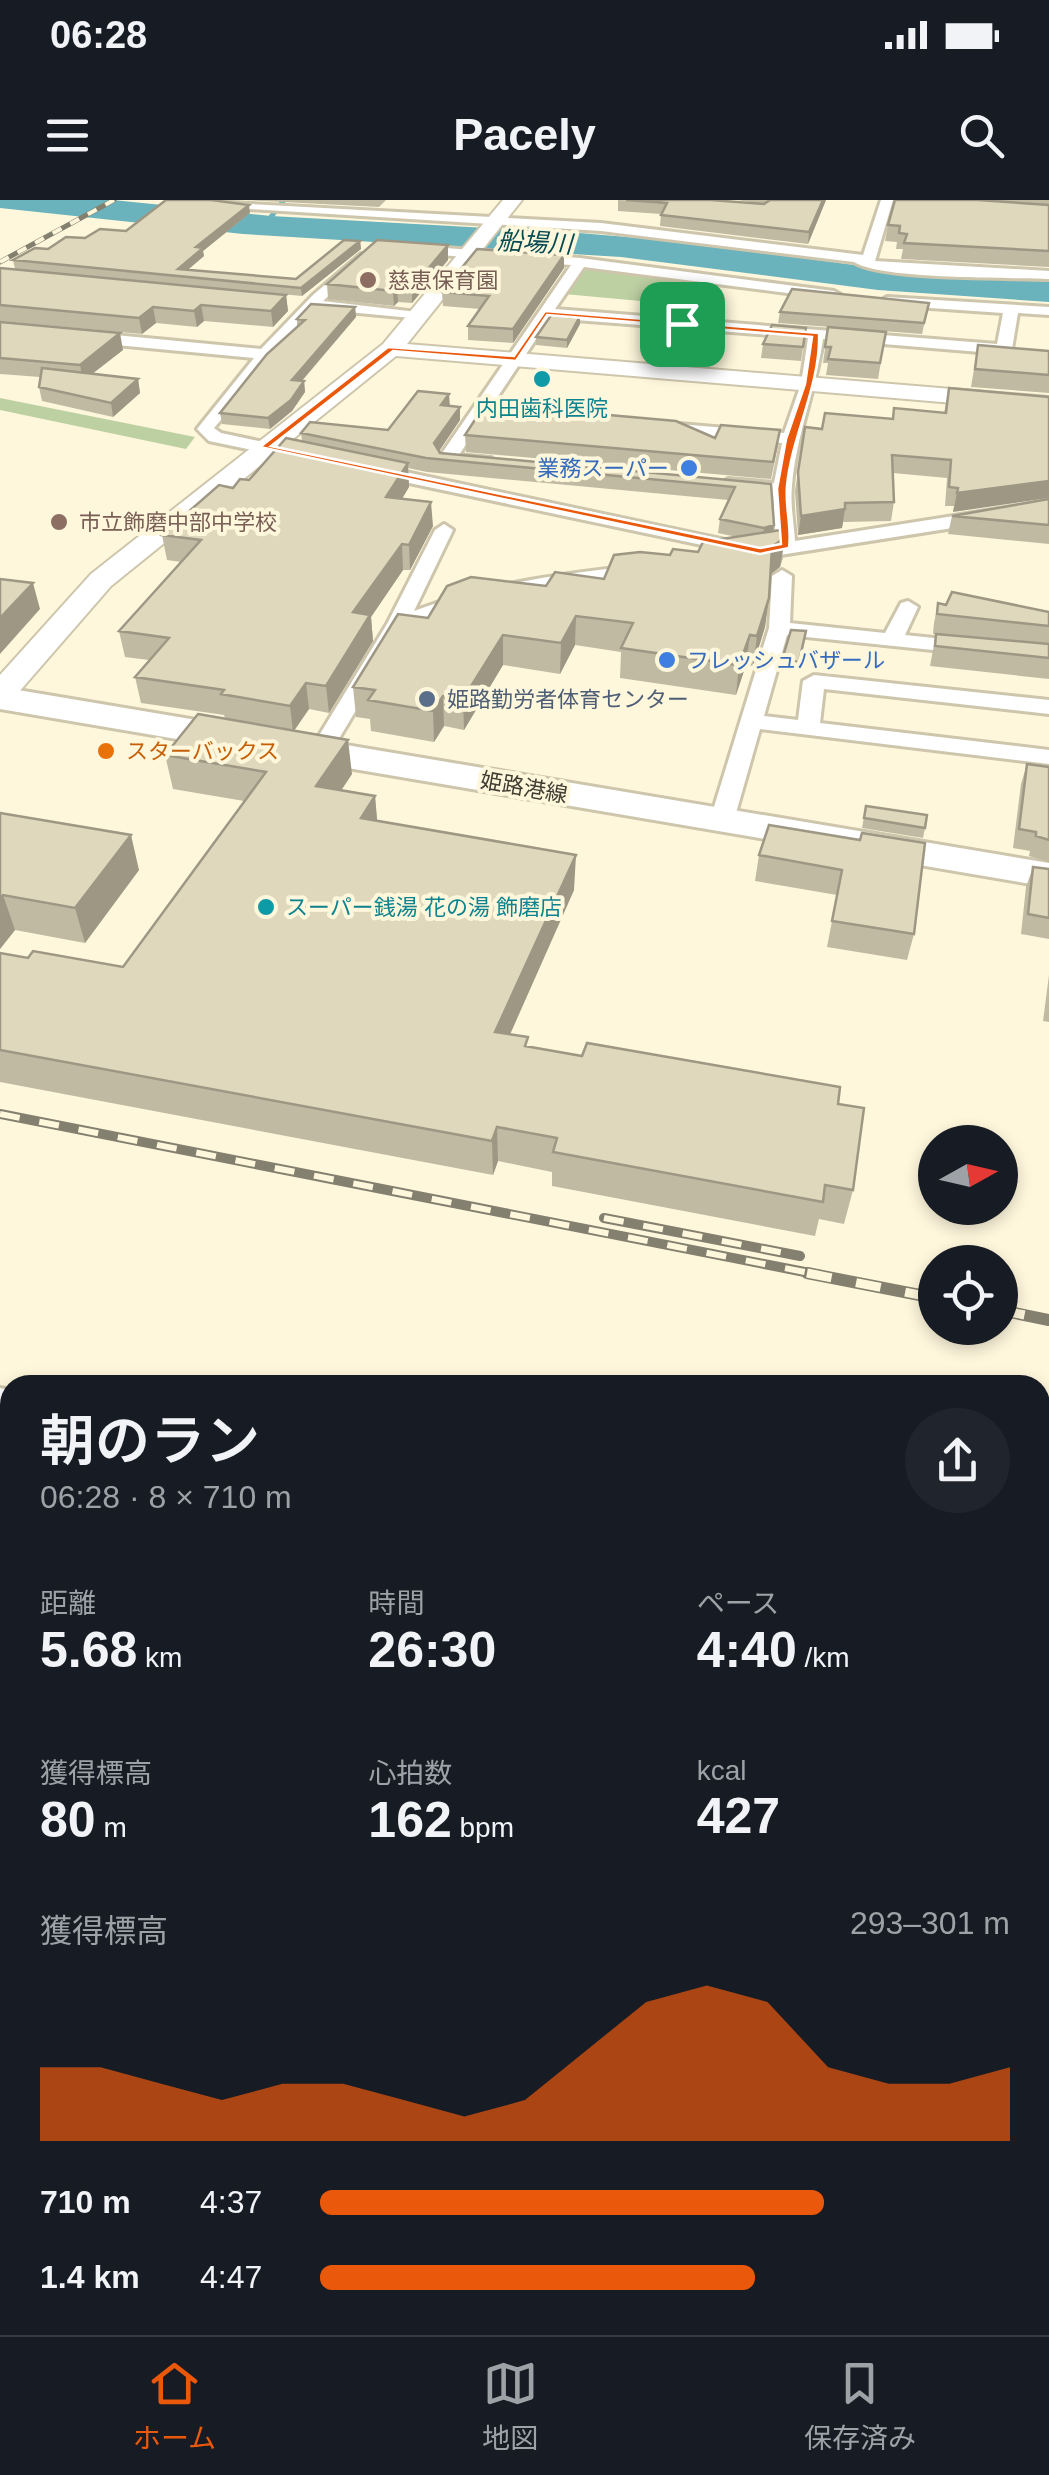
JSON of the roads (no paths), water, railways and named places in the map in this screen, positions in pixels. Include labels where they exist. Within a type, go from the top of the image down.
[{"type":"main road","name":"姫路港線","points":[[0,696],[1049,874]]},
{"type":"street","points":[[182,200],[597,226],[858,258],[867,264],[1049,275]]},
{"type":"street","points":[[0,696],[101,580],[391,349],[514,200]]},
{"type":"street","points":[[867,264],[887,200],[905,202]]},
{"type":"street","points":[[748,243],[755,225]]},
{"type":"street","points":[[314,458],[215,437],[206,430],[262,354],[308,304],[374,247]]},
{"type":"street","points":[[393,248],[580,262],[858,298]]},
{"type":"street","points":[[427,481],[447,459],[580,262]]},
{"type":"street","points":[[696,292],[703,276]]},
{"type":"street","points":[[877,300],[1049,311]]},
{"type":"street","points":[[289,302],[417,316]]},
{"type":"street","points":[[545,313],[686,316],[816,335],[1012,350],[1011,311]]},
{"type":"street","points":[[0,329],[262,354]]},
{"type":"street","points":[[786,546],[782,489],[790,439],[809,384],[816,335]]},
{"type":"street","points":[[391,349],[1049,404]]},
{"type":"street","points":[[480,411],[499,413]]},
{"type":"street","points":[[635,425],[790,439]]},
{"type":"street","points":[[447,459],[506,464]]},
{"type":"street","points":[[351,465],[760,551]]},
{"type":"street","points":[[703,482],[782,489]]},
{"type":"street","points":[[716,562],[786,546],[1049,508]]},
{"type":"street","points":[[320,752],[397,624],[444,530]]},
{"type":"street","points":[[397,624],[466,598],[562,580],[677,566]]},
{"type":"street","points":[[722,820],[778,628],[782,576]]},
{"type":"street","points":[[892,638],[908,607]]},
{"type":"street","points":[[778,628],[1049,656]]},
{"type":"street","points":[[808,728],[814,681],[1049,707]]},
{"type":"street","points":[[751,721],[1049,757]]},
{"type":"water","name":"船場川","points":[[0,200],[113,200],[271,216],[676,241],[907,272],[1049,278],[1049,302],[878,290],[621,257],[243,234],[0,208]]},
{"type":"waterway","points":[[264,226],[284,200]]},
{"type":"railway","points":[[0,262],[114,200]]},
{"type":"railway","points":[[0,1114],[820,1275]]},
{"type":"railway","points":[[604,1218],[800,1256]]},
{"type":"railway","points":[[807,1273],[918,1295]]},
{"type":"railway","points":[[1018,1314],[1049,1320]]},
{"type":"place","name":"慈恵保育園","points":[[368,280]]},
{"type":"place","name":"内田歯科医院","points":[[542,379]]},
{"type":"place","name":"業務スーパー","points":[[689,468]]},
{"type":"place","name":"市立飾磨中部中学校","points":[[59,522]]},
{"type":"place","name":"フレッシュバザール","points":[[667,660]]},
{"type":"place","name":"姫路勤労者体育センター","points":[[427,699]]},
{"type":"place","name":"スターバックス","points":[[106,751]]},
{"type":"place","name":"スーパー銭湯 花の湯 飾磨店","points":[[266,907]]}]
